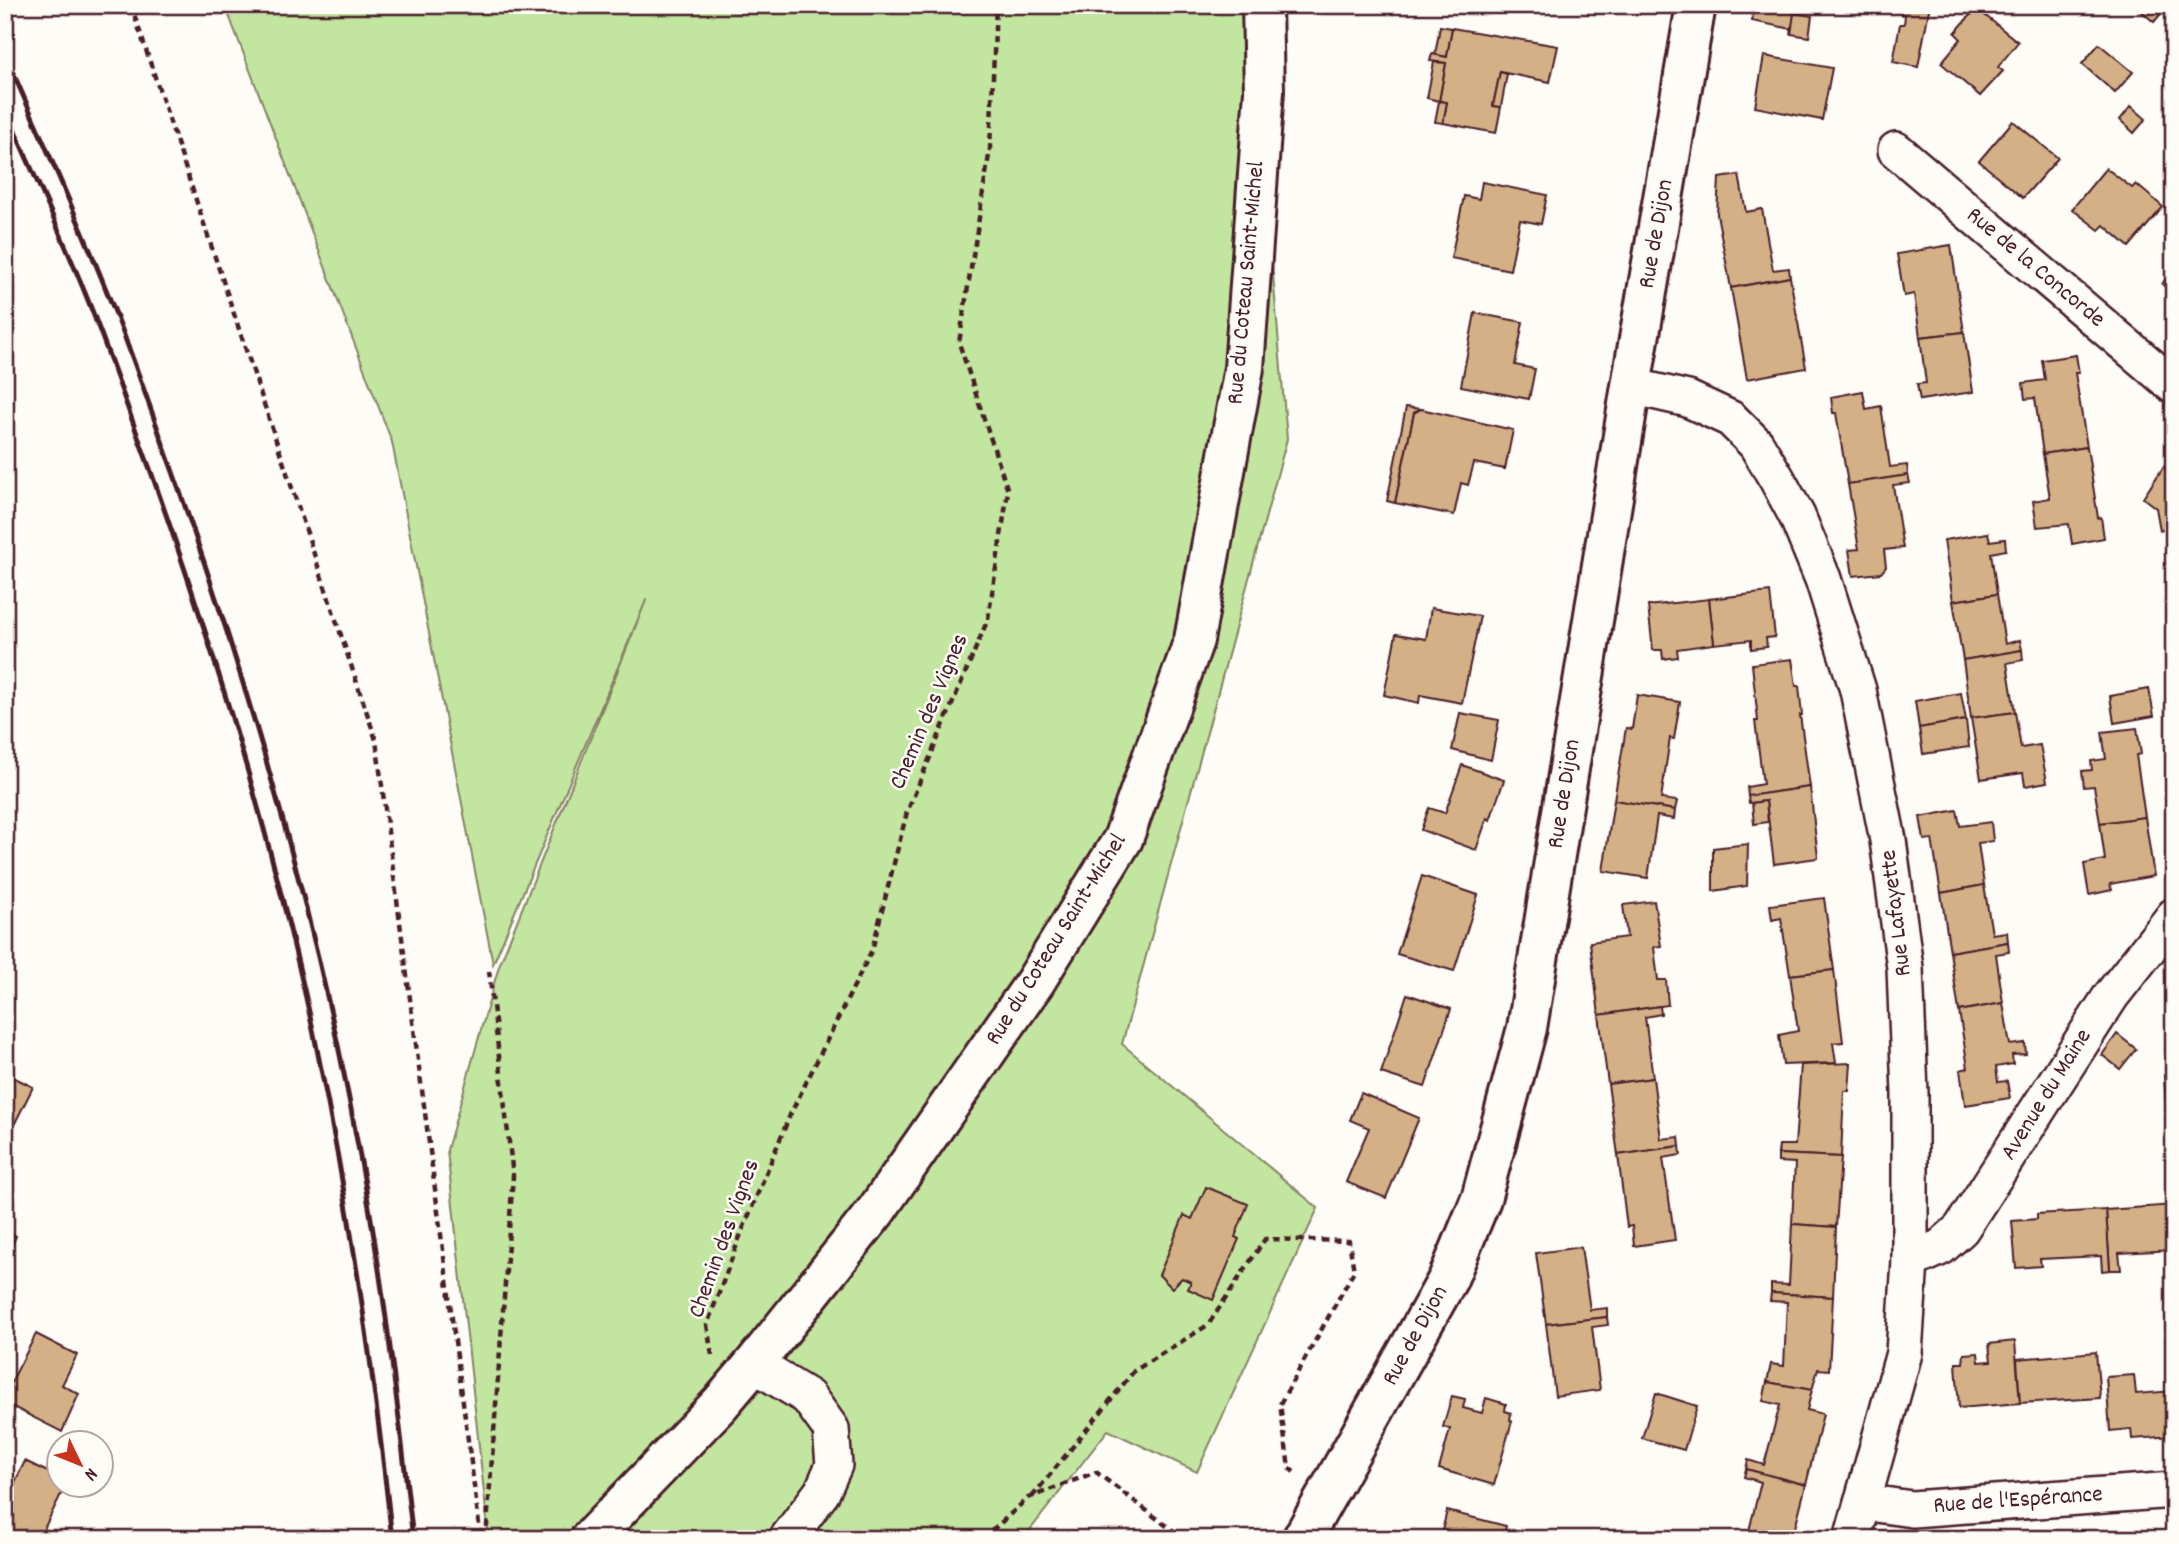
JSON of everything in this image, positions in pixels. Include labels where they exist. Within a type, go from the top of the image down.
[{"type":"street","name":"Rue du Coteau Saint-Michel","points":[[590,1539],[720,1404],[876,1211],[1035,982],[1123,839],[1194,640],[1244,368],[1264,91],[1262,5]]},
{"type":"street","name":"Rue de Dijon","points":[[1302,1539],[1448,1279],[1485,1186],[1527,1028],[1696,5]]},
{"type":"street","name":"Rue de la Concorde","points":[[1896,150],[2174,386]]},
{"type":"street","name":"Rue Lafayette","points":[[1631,386],[1688,399],[1731,419],[1756,444],[1777,479],[1797,516],[1823,579],[1858,690],[1888,840],[1905,968],[1910,1093],[1909,1261],[1904,1353],[1852,1539]]},
{"type":"street","name":"Avenue du Maine","points":[[1909,1261],[1941,1247],[1961,1229],[2110,996],[2174,916]]},
{"type":"street","points":[[754,1364],[808,1397],[831,1429],[834,1465],[822,1492],[787,1539]]},
{"type":"street","name":"Rue de l'Espérance","points":[[1862,1502],[1912,1509],[2174,1490]]},
{"type":"path","points":[[128,5],[139,30],[376,740],[484,1539]]},
{"type":"path","name":"Chemin des Vignes","points":[[720,1404],[707,1325],[790,1115],[872,950],[907,812],[988,619],[1008,491],[958,343],[990,149],[996,5]]},
{"type":"path","points":[[484,1539],[513,1176],[489,971]]},
{"type":"path","points":[[983,1539],[1032,1497],[1134,1371],[1208,1325],[1265,1239],[1349,1241],[1353,1271],[1280,1404],[1289,1468],[1328,1493]]},
{"type":"path","points":[[1032,1497],[1096,1472],[1184,1539]]},
{"type":"green space","points":[[225,5],[1250,5],[1287,439],[1122,1044],[1318,1208],[1197,1472],[1108,1430],[1023,1539],[489,1539],[447,1150],[499,966],[647,598],[493,964],[392,442]]},
{"type":"building","points":[[1754,5],[1796,5],[1792,29],[1752,21]]},
{"type":"building","points":[[1902,5],[1930,5],[1918,67],[1893,62],[1900,24],[1904,24]]},
{"type":"building","points":[[2134,5],[2168,5],[2154,22]]},
{"type":"building","points":[[1976,8],[2018,42],[1998,67],[2003,71],[1980,96],[1941,63],[1961,39],[1955,33]]},
{"type":"building","points":[[1794,13],[1812,16],[1809,37],[1791,34]]},
{"type":"building","points":[[1440,26],[1452,28],[1447,57],[1435,55]]},
{"type":"building","points":[[1452,28],[1558,46],[1550,82],[1500,72],[1493,106],[1501,107],[1496,133],[1443,123],[1447,102],[1439,101],[1446,63],[1430,61],[1432,54],[1447,57]]},
{"type":"building","points":[[2099,44],[2133,72],[2115,93],[2082,64]]},
{"type":"building","points":[[1764,56],[1832,68],[1822,120],[1755,107]]},
{"type":"building","points":[[1434,62],[1446,63],[1439,101],[1427,98]]},
{"type":"building","points":[[1500,72],[1507,74],[1501,107],[1493,106]]},
{"type":"building","points":[[1439,101],[1447,102],[1443,123],[1435,122]]},
{"type":"building","points":[[2131,106],[2146,119],[2134,133],[2120,120]]},
{"type":"building","points":[[2013,121],[2058,158],[2023,198],[1979,161]]},
{"type":"building","points":[[2106,168],[2132,188],[2136,184],[2163,207],[2129,247],[2104,225],[2099,230],[2072,209]]},
{"type":"building","points":[[1739,175],[1746,212],[1762,209],[1773,270],[1789,268],[1790,277],[1731,288],[1717,214],[1719,178]]},
{"type":"building","points":[[1482,182],[1547,195],[1541,224],[1520,220],[1510,270],[1451,258],[1464,196],[1479,199]]},
{"type":"building","points":[[1951,245],[1964,332],[1920,337],[1914,294],[1904,296],[1897,254]]},
{"type":"building","points":[[2174,269],[2174,294],[2162,284]]},
{"type":"building","points":[[1790,277],[1806,368],[1747,379],[1731,288]]},
{"type":"building","points":[[1475,313],[1523,322],[1515,365],[1535,369],[1529,399],[1461,386]]},
{"type":"building","points":[[1964,332],[1973,392],[1920,400],[1917,384],[1926,383],[1920,337]]},
{"type":"building","points":[[2076,355],[2079,373],[2075,373],[2087,447],[2043,454],[2035,398],[2025,399],[2023,383],[2045,380],[2042,360]]},
{"type":"building","points":[[1863,391],[1866,409],[1881,406],[1890,467],[1907,465],[1908,475],[1848,484],[1831,397]]},
{"type":"building","points":[[1406,407],[1421,409],[1414,413],[1395,503],[1387,501]]},
{"type":"building","points":[[1421,409],[1513,430],[1505,469],[1474,463],[1468,485],[1461,483],[1454,515],[1395,503],[1414,413]]},
{"type":"building","points":[[2087,447],[2098,518],[2101,517],[2104,538],[2072,544],[2069,524],[2037,527],[2033,501],[2050,498],[2043,454]]},
{"type":"building","points":[[2164,466],[2174,473],[2174,528],[2160,530],[2156,508],[2143,498]]},
{"type":"building","points":[[1908,475],[1910,483],[1893,485],[1903,548],[1884,550],[1886,567],[1881,573],[1853,576],[1849,550],[1859,549],[1848,484]]},
{"type":"building","points":[[1988,533],[1990,541],[2005,539],[2006,550],[1991,553],[1997,594],[1953,601],[1944,540]]},
{"type":"building","points":[[1770,592],[1775,637],[1766,638],[1767,647],[1751,649],[1751,640],[1714,644],[1709,599]]},
{"type":"building","points":[[1997,594],[2005,644],[2020,640],[2022,650],[1963,660],[1953,601]]},
{"type":"building","points":[[1709,599],[1714,644],[1677,649],[1678,657],[1663,659],[1662,650],[1653,650],[1648,606]]},
{"type":"building","points":[[1431,608],[1480,616],[1462,703],[1420,695],[1419,703],[1384,695],[1396,634],[1426,639]]},
{"type":"building","points":[[2022,650],[2023,660],[2007,663],[2015,712],[1971,718],[1963,660]]},
{"type":"building","points":[[1792,659],[1796,686],[1799,686],[1800,715],[1810,787],[1748,796],[1747,787],[1763,784],[1755,721],[1758,721],[1752,664]]},
{"type":"building","points":[[2149,689],[2154,716],[2114,723],[2110,696]]},
{"type":"building","points":[[1961,693],[1966,720],[1919,728],[1915,701]]},
{"type":"building","points":[[1637,695],[1680,702],[1674,739],[1670,738],[1661,799],[1677,801],[1675,810],[1614,800],[1626,728],[1632,729]]},
{"type":"building","points":[[2015,712],[2021,748],[2040,745],[2047,782],[2025,786],[2023,773],[1981,779],[1971,718]]},
{"type":"building","points":[[1460,713],[1499,720],[1491,760],[1452,750]]},
{"type":"building","points":[[1966,720],[1969,747],[1923,754],[1919,728]]},
{"type":"building","points":[[2137,728],[2141,754],[2136,755],[2145,817],[2100,823],[2094,786],[2084,787],[2082,771],[2092,770],[2091,761],[2106,759],[2102,732]]},
{"type":"building","points":[[1462,765],[1504,780],[1476,850],[1421,830],[1429,808],[1445,813]]},
{"type":"building","points":[[1810,787],[1818,858],[1774,864],[1766,801],[1749,803],[1748,796]]},
{"type":"building","points":[[1614,800],[1675,810],[1674,819],[1657,816],[1648,878],[1603,871]]},
{"type":"building","points":[[1766,801],[1768,822],[1754,824],[1752,803]]},
{"type":"building","points":[[1957,810],[1960,826],[1991,822],[1993,841],[1978,843],[1984,885],[1941,893],[1932,839],[1924,840],[1920,817]]},
{"type":"building","points":[[2145,817],[2154,876],[2110,884],[2112,890],[2089,895],[2084,864],[2105,860],[2100,823]]},
{"type":"building","points":[[1748,844],[1747,886],[1713,891],[1713,848]]},
{"type":"building","points":[[1422,876],[1478,895],[1454,971],[1397,954]]},
{"type":"building","points":[[1984,885],[1992,934],[2007,932],[2008,942],[1950,952],[1941,893]]},
{"type":"building","points":[[1824,898],[1834,970],[1790,975],[1781,918],[1772,920],[1770,905]]},
{"type":"building","points":[[1654,901],[1661,946],[1654,947],[1658,980],[1666,980],[1668,1005],[1599,1015],[1590,942],[1627,937],[1623,905]]},
{"type":"building","points":[[2008,942],[2009,952],[1996,954],[2003,1003],[1959,1011],[1950,952]]},
{"type":"building","points":[[1834,970],[1843,1042],[1833,1043],[1836,1063],[1783,1065],[1779,1035],[1798,1031],[1790,975]]},
{"type":"building","points":[[1407,994],[1451,1009],[1425,1087],[1381,1073]]},
{"type":"building","points":[[2003,1003],[2010,1045],[2025,1043],[2026,1054],[2012,1055],[2013,1064],[1996,1067],[1998,1082],[2007,1081],[2010,1098],[1965,1105],[1960,1070],[1968,1068],[1959,1011]]},
{"type":"building","points":[[1660,1006],[1661,1014],[1645,1017],[1653,1078],[1608,1084],[1599,1015]]},
{"type":"building","points":[[2117,1034],[2136,1049],[2120,1069],[2102,1055]]},
{"type":"building","points":[[1851,1063],[1849,1091],[1844,1091],[1841,1157],[1778,1154],[1779,1145],[1795,1145],[1801,1065]]},
{"type":"building","points":[[5,1073],[33,1087],[5,1143]]},
{"type":"building","points":[[2164,1075],[2174,1075],[2174,1120],[2167,1120]]},
{"type":"building","points":[[1653,1078],[1661,1139],[1679,1137],[1680,1146],[1618,1155],[1608,1084]]},
{"type":"building","points":[[1361,1093],[1419,1118],[1386,1198],[1346,1182],[1369,1128],[1350,1120]]},
{"type":"building","points":[[1680,1146],[1681,1155],[1663,1158],[1675,1240],[1634,1246],[1632,1226],[1627,1227],[1618,1155]]},
{"type":"building","points":[[1778,1154],[1841,1157],[1836,1227],[1792,1224],[1795,1163],[1778,1162]]},
{"type":"building","points":[[1206,1187],[1248,1204],[1235,1237],[1239,1239],[1213,1300],[1188,1289],[1191,1282],[1182,1278],[1172,1288],[1159,1275],[1184,1215],[1192,1219]]},
{"type":"building","points":[[2174,1205],[2174,1269],[2173,1250],[2119,1253],[2121,1270],[2110,1270],[2106,1210]]},
{"type":"building","points":[[2106,1210],[2110,1270],[2102,1271],[2101,1256],[2040,1259],[2041,1266],[2016,1268],[2012,1221],[2037,1219],[2037,1214]]},
{"type":"building","points":[[1792,1224],[1836,1227],[1833,1297],[1771,1293],[1771,1284],[1789,1285]]},
{"type":"building","points":[[5,1231],[16,1236],[5,1261]]},
{"type":"building","points":[[1581,1247],[1590,1310],[1607,1308],[1607,1317],[1546,1324],[1536,1253]]},
{"type":"building","points":[[1771,1293],[1833,1297],[1829,1370],[1818,1369],[1812,1390],[1767,1382],[1771,1364],[1784,1366],[1787,1302],[1770,1301]]},
{"type":"building","points":[[1607,1317],[1608,1325],[1592,1327],[1600,1390],[1555,1396],[1546,1324]]},
{"type":"building","points":[[36,1334],[77,1355],[62,1385],[79,1394],[64,1428],[54,1428],[5,1403],[5,1394]]},
{"type":"building","points":[[2015,1341],[2020,1403],[1959,1408],[1956,1363],[1963,1363],[1964,1354],[1978,1353],[1979,1362],[1991,1361],[1989,1344]]},
{"type":"building","points":[[2096,1352],[2100,1398],[2020,1403],[2017,1359]]},
{"type":"building","points":[[2134,1375],[2136,1394],[2174,1391],[2174,1436],[2132,1439],[2131,1429],[2110,1431],[2106,1377]]},
{"type":"building","points":[[1767,1382],[1812,1390],[1807,1410],[1823,1414],[1806,1485],[1746,1469],[1748,1460],[1764,1465],[1780,1405],[1763,1401]]},
{"type":"building","points":[[1656,1393],[1697,1406],[1684,1450],[1642,1438]]},
{"type":"building","points":[[1452,1396],[1465,1399],[1463,1408],[1482,1413],[1486,1398],[1506,1404],[1505,1411],[1511,1413],[1512,1421],[1494,1485],[1439,1469],[1450,1429],[1443,1427]]},
{"type":"building","points":[[25,1461],[46,1471],[46,1498],[59,1498],[39,1539],[16,1539],[5,1533],[5,1503]]},
{"type":"building","points":[[1746,1469],[1806,1485],[1792,1539],[1747,1539],[1761,1482],[1744,1477]]},
{"type":"building","points":[[1447,1511],[1506,1526],[1503,1539],[1440,1539]]},
{"type":"railway","points":[[5,54],[118,319],[202,555],[279,806],[322,975],[367,1195],[389,1342],[413,1539]]},
{"type":"railway","points":[[5,109],[81,283],[150,469],[221,682],[263,826],[300,971],[340,1167],[369,1352],[392,1539]]}]
